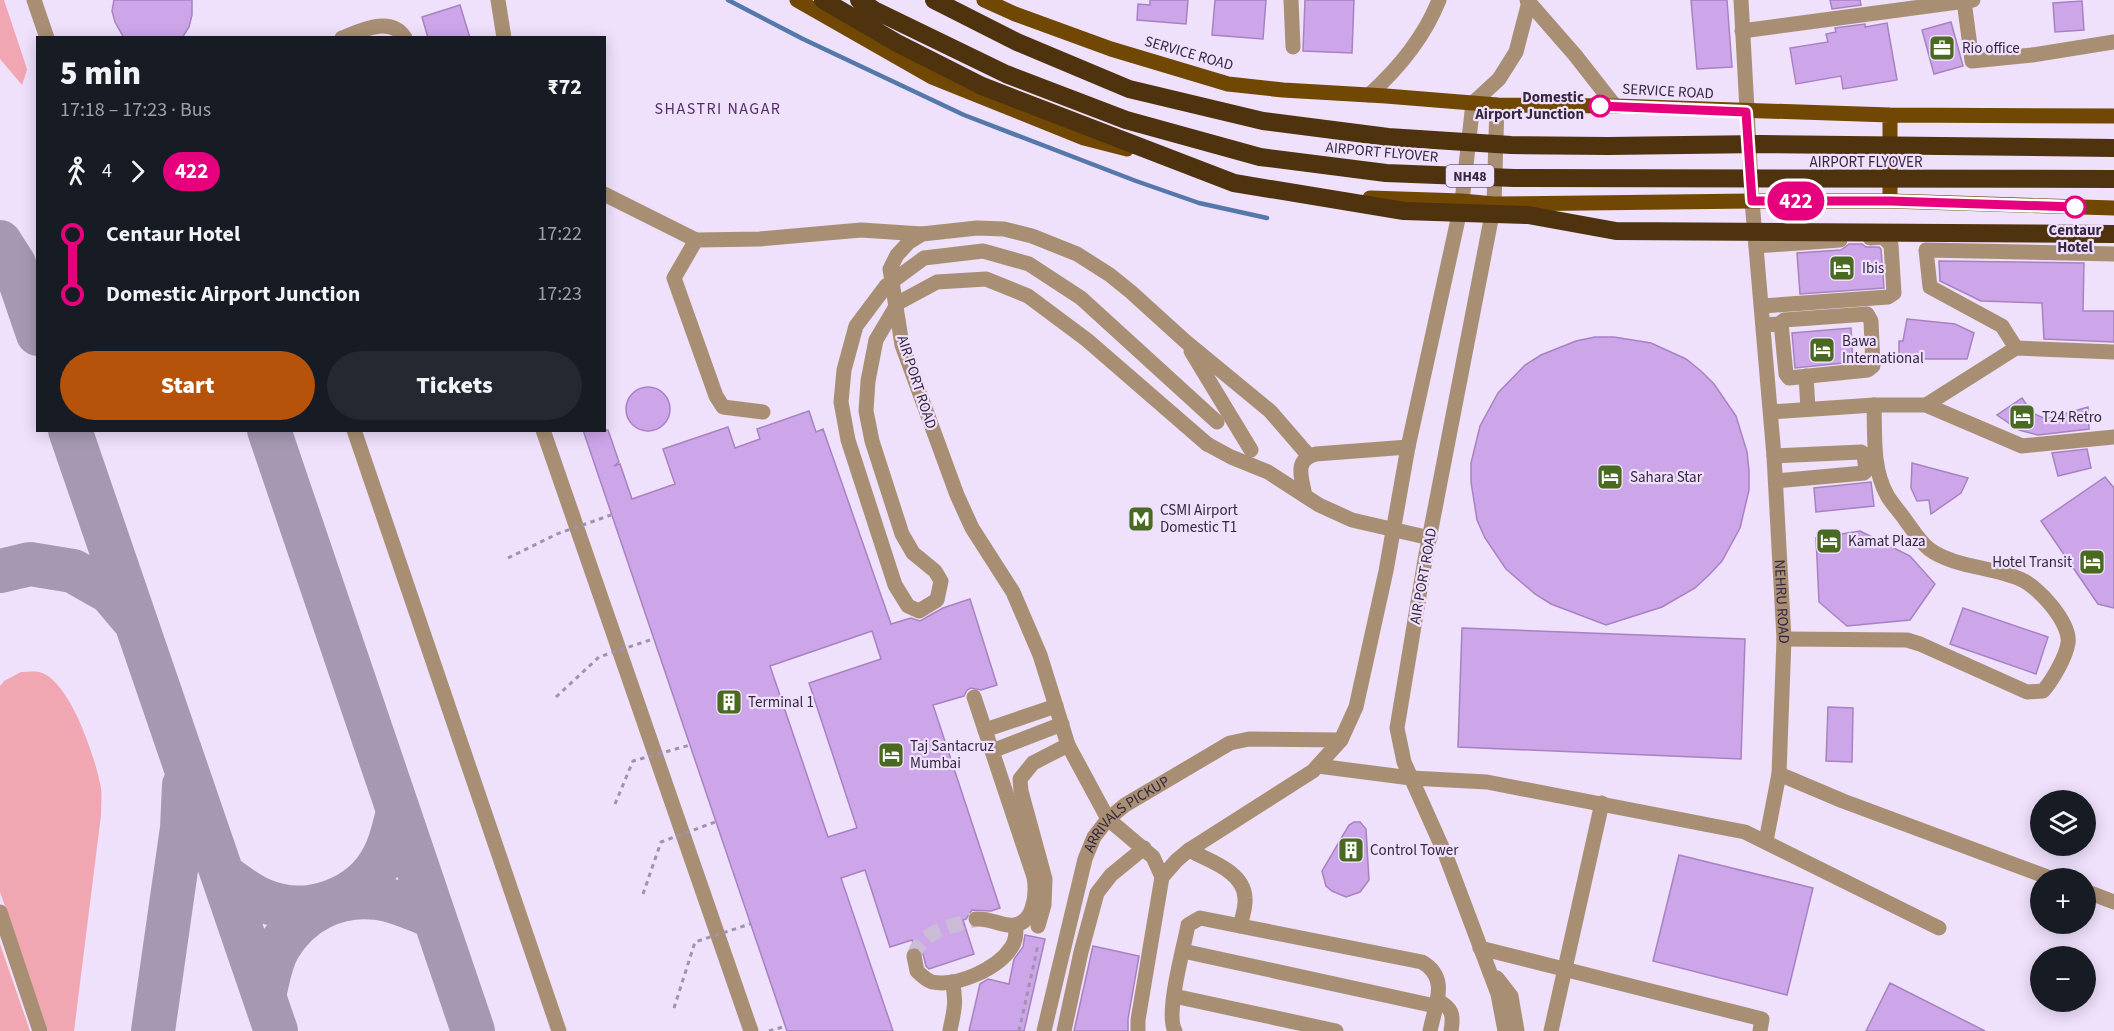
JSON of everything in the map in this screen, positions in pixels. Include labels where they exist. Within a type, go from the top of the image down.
[{"type":"highway","points":[[823,0],[897,44],[982,86],[1234,183],[1404,211],[1528,215],[1616,231],[2114,234]]},
{"type":"highway","name":"AIRPORT FLYOVER","points":[[859,0],[874,10],[1006,74],[1126,120],[1260,157],[1386,173],[1514,178],[2114,179]]},
{"type":"highway","name":"AIRPORT FLYOVER","points":[[934,0],[1017,42],[1129,89],[1263,121],[1388,137],[1511,145],[1761,144],[2114,148]]},
{"type":"main road","points":[[797,0],[932,77],[1084,138],[1250,178],[1377,200],[1462,201],[1494,204],[1890,201],[2114,208]]},
{"type":"main road","name":"SERVICE ROAD","points":[[984,0],[1015,14],[1111,49],[1228,84],[1283,90],[1497,105],[1615,106],[1890,115],[2114,116]]},
{"type":"main road","points":[[1890,115],[1890,201]]},
{"type":"street","points":[[34,0],[46,36]]},
{"type":"street","points":[[498,0],[504,36]]},
{"type":"street","points":[[1291,0],[1293,47]]},
{"type":"street","points":[[1369,95],[1405,58],[1424,32],[1439,0]]},
{"type":"street","name":"NEHRU ROAD","points":[[1741,0],[1752,201],[1772,412],[1784,639],[1779,774],[1766,841]]},
{"type":"street","points":[[1138,1031],[1162,877],[1189,850],[1313,771],[1341,740],[1356,707],[1386,571],[1408,447],[1462,201],[1473,103],[1499,79],[1516,52],[1528,1]]},
{"type":"street","points":[[1528,1],[1615,106]]},
{"type":"street","points":[[1742,31],[1969,1],[1972,60],[2032,55],[2114,42]]},
{"type":"street","points":[[347,36],[376,25],[390,27],[404,36]]},
{"type":"street","name":"AIR PORT ROAD","points":[[1497,105],[1494,204],[1430,538],[1397,728],[1404,762],[1446,856],[1498,994],[1505,1031]]},
{"type":"street","points":[[606,195],[696,240],[760,239],[861,230],[922,234],[977,228],[1004,229],[1032,236],[1077,254],[1110,275],[1270,411],[1309,456]]},
{"type":"street","name":"AIR PORT ROAD","points":[[922,234],[909,242],[897,255],[890,269],[902,345],[957,495],[972,528],[1013,592],[1040,655],[1068,745],[1108,819],[1144,848]]},
{"type":"street","points":[[1756,246],[1883,237],[1892,245],[1894,293],[1888,297],[1762,306]]},
{"type":"street","points":[[696,240],[674,278],[716,396],[723,407],[763,412]]},
{"type":"street","points":[[2016,348],[2002,326],[1930,287],[1926,250],[2114,254]]},
{"type":"street","points":[[1251,450],[1081,298],[1029,264],[983,251],[924,258],[886,285],[856,326],[844,370],[841,402],[852,451],[895,585],[908,606],[919,611],[937,600],[942,581],[935,571],[913,553],[902,534],[872,441],[866,411],[868,381],[876,340],[898,303],[937,282],[986,279],[1028,296],[1087,340],[1207,444],[1231,457],[1268,472],[1319,505],[1352,520],[1430,538]]},
{"type":"street","points":[[1764,325],[1784,320],[1864,314],[1870,318],[1872,368],[1791,378],[1787,376],[1781,322]]},
{"type":"street","points":[[1185,341],[1251,450],[1268,472]]},
{"type":"street","points":[[1926,405],[2016,348],[2114,352]]},
{"type":"street","points":[[1806,376],[1808,410]]},
{"type":"street","points":[[1772,412],[1874,405],[1926,405],[2022,446],[2114,437]]},
{"type":"street","points":[[1784,639],[1907,640],[2027,692],[2043,691],[2053,680],[2068,642],[2065,627],[2055,611],[2037,590],[2022,579],[1946,558],[1929,549],[1917,537],[1887,495],[1880,479],[1875,456],[1874,405]]},
{"type":"street","points":[[355,432],[559,1031]]},
{"type":"street","points":[[544,432],[751,1031]]},
{"type":"street","points":[[1305,496],[1301,463],[1304,458],[1408,447]]},
{"type":"street","points":[[1774,456],[1861,452],[1864,454],[1866,471],[1776,481]]},
{"type":"street","points":[[974,697],[1035,885],[1035,904],[1024,921],[1016,925],[1007,925],[990,919],[976,919]]},
{"type":"street","points":[[985,730],[1056,706]]},
{"type":"street","points":[[992,751],[1062,724]]},
{"type":"street","name":"ARRIVALS PICKUP","points":[[1044,1031],[1085,860],[1094,837],[1108,819],[1125,805],[1230,743],[1249,739],[1341,740]]},
{"type":"street","points":[[1038,926],[1044,905],[1045,879],[1020,779],[1033,762],[1068,745]]},
{"type":"street","points":[[1318,766],[1411,778],[1486,782],[1745,832],[1939,928]]},
{"type":"street","points":[[1779,774],[1844,801],[2030,870]]},
{"type":"street","points":[[1551,1031],[1602,803]]},
{"type":"street","points":[[1144,848],[1153,857],[1162,877]]},
{"type":"street","name":"ARRIVALS PICKUP","points":[[1064,1031],[1097,892],[1111,875],[1144,848]]},
{"type":"street","points":[[1189,850],[1230,872],[1239,881],[1246,899],[1240,926]]},
{"type":"street","points":[[2096,895],[2114,902]]},
{"type":"street","points":[[0,912],[40,1031]]},
{"type":"street","points":[[1175,1031],[1172,1026],[1174,996],[1188,925],[1200,918],[1422,962],[1435,972],[1440,986],[1430,1031]]},
{"type":"street","points":[[914,956],[917,971],[932,981],[952,982],[978,975],[1006,954],[1016,938],[1016,925]]},
{"type":"street","points":[[1480,948],[1762,1019],[1760,1031]]},
{"type":"street","points":[[1183,951],[1446,1005],[1453,1020],[1451,1031]]},
{"type":"street","points":[[1487,966],[1511,996],[1517,1031]]},
{"type":"street","points":[[950,1030],[956,1004],[952,982]]},
{"type":"street","points":[[1174,996],[1336,1031]]},
{"type":"path","points":[[508,558],[557,534],[611,515]]},
{"type":"path","points":[[556,697],[599,657],[653,639]]},
{"type":"path","points":[[615,804],[633,761],[690,745]]},
{"type":"path","points":[[643,894],[661,842],[715,822]]},
{"type":"path","points":[[674,1008],[695,942],[750,924]]},
{"type":"path","points":[[1019,1031],[1038,945]]},
{"type":"path","points":[[769,1031],[786,1026]]},
{"type":"shaded area","points":[[0,0],[4,0],[27,70],[22,85],[0,59]]},
{"type":"shaded area","points":[[21,672],[39,672],[50,678],[61,689],[80,722],[94,759],[101,788],[101,815],[74,1031],[48,1031],[0,892],[0,686],[4,681]]},
{"type":"shaded area","points":[[0,944],[30,1031],[0,1031]]},
{"type":"building","points":[[114,0],[192,0],[192,15],[189,27],[183,36],[123,36],[112,11]]},
{"type":"building","points":[[1150,0],[1188,0],[1186,24],[1137,20],[1138,4],[1150,5]]},
{"type":"building","points":[[1215,0],[1266,0],[1263,39],[1212,35]]},
{"type":"building","points":[[1305,0],[1354,0],[1352,53],[1303,51]]},
{"type":"building","points":[[1691,0],[1727,0],[1732,67],[1697,69]]},
{"type":"building","points":[[1830,0],[1860,0],[1861,5],[1832,9]]},
{"type":"building","points":[[2082,1],[2084,30],[2055,32],[2053,3]]},
{"type":"building","points":[[460,5],[469,36],[427,36],[422,17]]},
{"type":"building","name":"Rio office","points":[[1951,22],[1963,66],[1934,74],[1922,30]]},
{"type":"building","points":[[1887,23],[1897,80],[1843,89],[1841,76],[1796,84],[1790,48],[1828,42],[1826,34],[1836,32],[1835,28],[1865,24],[1865,27]]},
{"type":"building","name":"Ibis","points":[[1849,244],[1862,244],[1866,247],[1881,249],[1884,288],[1800,294],[1797,253],[1841,250]]},
{"type":"building","points":[[1939,261],[2084,263],[2083,311],[2114,311],[2114,342],[2044,339],[2042,303],[1981,301],[1940,281]]},
{"type":"building","points":[[1907,319],[1955,324],[1974,333],[1967,359],[1899,359],[1899,341],[1903,341]]},
{"type":"building","name":"Bawa International","points":[[1851,328],[1853,362],[1795,368],[1792,333]]},
{"type":"building","name":"Sahara Star","points":[[1595,337],[1614,337],[1651,343],[1686,359],[1701,371],[1714,384],[1736,416],[1747,452],[1749,471],[1749,490],[1740,528],[1722,561],[1709,575],[1695,588],[1662,607],[1606,625],[1551,604],[1535,594],[1506,569],[1485,538],[1477,520],[1471,482],[1471,463],[1480,426],[1498,393],[1525,365],[1541,355],[1576,341]]},
{"type":"building","points":[[648,387],[664,393],[670,409],[664,425],[648,431],[632,425],[626,409],[632,393]]},
{"type":"building","points":[[2022,398],[2032,413],[2046,419],[2088,407],[2089,429],[2038,435],[2019,430],[1997,415]]},
{"type":"building","name":"Terminal 1","points":[[809,411],[816,432],[823,429],[891,624],[911,618],[920,621],[943,608],[970,599],[997,685],[981,690],[971,688],[964,696],[933,705],[1000,908],[991,911],[972,910],[963,920],[974,954],[929,969],[922,950],[914,946],[912,940],[890,947],[865,870],[841,878],[893,1031],[787,1031],[584,432],[606,432],[608,430],[619,462],[614,466],[620,464],[632,499],[675,484],[663,449],[728,427],[735,448],[760,439],[757,429]],"holes":[[[872,631],[881,659],[809,683],[857,828],[828,837],[770,666]]]},
{"type":"building","points":[[2087,449],[2091,468],[2058,476],[2052,453]]},
{"type":"building","points":[[1912,463],[1968,478],[1961,493],[1931,514],[1929,500],[1917,501],[1911,488]]},
{"type":"building","name":"Hotel Transit","points":[[2105,477],[2114,488],[2114,608],[2098,604],[2041,521]]},
{"type":"building","points":[[1871,482],[1874,506],[1816,512],[1814,488]]},
{"type":"building","points":[[1860,531],[1910,556],[1935,584],[1910,620],[1847,626],[1819,602],[1816,538]]},
{"type":"building","points":[[1963,608],[2048,637],[2036,674],[1950,644]]},
{"type":"building","points":[[1462,628],[1745,639],[1741,759],[1458,747]]},
{"type":"building","points":[[1828,707],[1853,708],[1852,762],[1826,761]]},
{"type":"building","name":"Control Tower","points":[[1360,822],[1366,829],[1369,880],[1360,892],[1346,897],[1326,886],[1322,871],[1349,825]]},
{"type":"building","points":[[1679,855],[1813,888],[1787,995],[1653,961]]},
{"type":"building","points":[[1025,935],[1045,939],[1024,1031],[969,1031],[980,984],[988,979],[1009,984],[1014,959],[1023,947]]},
{"type":"building","points":[[1093,946],[1139,956],[1128,1031],[1074,1031]]},
{"type":"building","points":[[1890,983],[1985,1031],[1866,1031]]},
{"type":"waterway","points":[[728,0],[803,39],[964,115],[1199,203],[1267,218]]},
{"type":"taxiway","points":[[0,242],[14,264],[36,328]]},
{"type":"taxiway","points":[[71,432],[276,1031]]},
{"type":"taxiway","points":[[270,432],[473,1031]]},
{"type":"taxiway","points":[[0,571],[30,564],[73,571],[110,592],[132,618]]},
{"type":"taxiway","points":[[153,1031],[182,828],[184,785]]},
{"type":"taxiway","points":[[223,875],[252,895],[279,905],[297,907],[331,902],[362,884],[374,871],[389,846],[398,812]]},
{"type":"taxiway","points":[[264,996],[271,965],[279,947],[297,924],[320,908],[348,899],[377,898],[399,903],[434,917]]},
{"type":"tunnel","points":[[914,956],[924,940],[939,930],[976,919]]},
{"type":"bus line","name":"422","points":[[1600,106],[1746,112],[1752,201],[1890,201],[2075,207]]},
{"type":"place","name":"Rio office","points":[[1942,48]]},
{"type":"place","name":"Domestic Airport Junction","points":[[1600,106]]},
{"type":"place","name":"Centaur Hotel","points":[[2075,207]]},
{"type":"place","name":"Ibis","points":[[1842,268]]},
{"type":"place","name":"Bawa International","points":[[1822,350]]},
{"type":"place","name":"T24 Retro","points":[[2022,417]]},
{"type":"place","name":"Sahara Star","points":[[1610,477]]},
{"type":"place","name":"CSMI Airport Domestic T1","points":[[1141,519]]},
{"type":"place","name":"Kamat Plaza","points":[[1829,541]]},
{"type":"place","name":"Hotel Transit","points":[[2092,562]]},
{"type":"place","name":"Terminal 1","points":[[729,702]]},
{"type":"place","name":"Taj Santacruz Mumbai","points":[[891,755]]},
{"type":"place","name":"Control Tower","points":[[1351,850]]},
{"type":"district","name":"SHASTRI NAGAR","points":[[718,108]]}]
